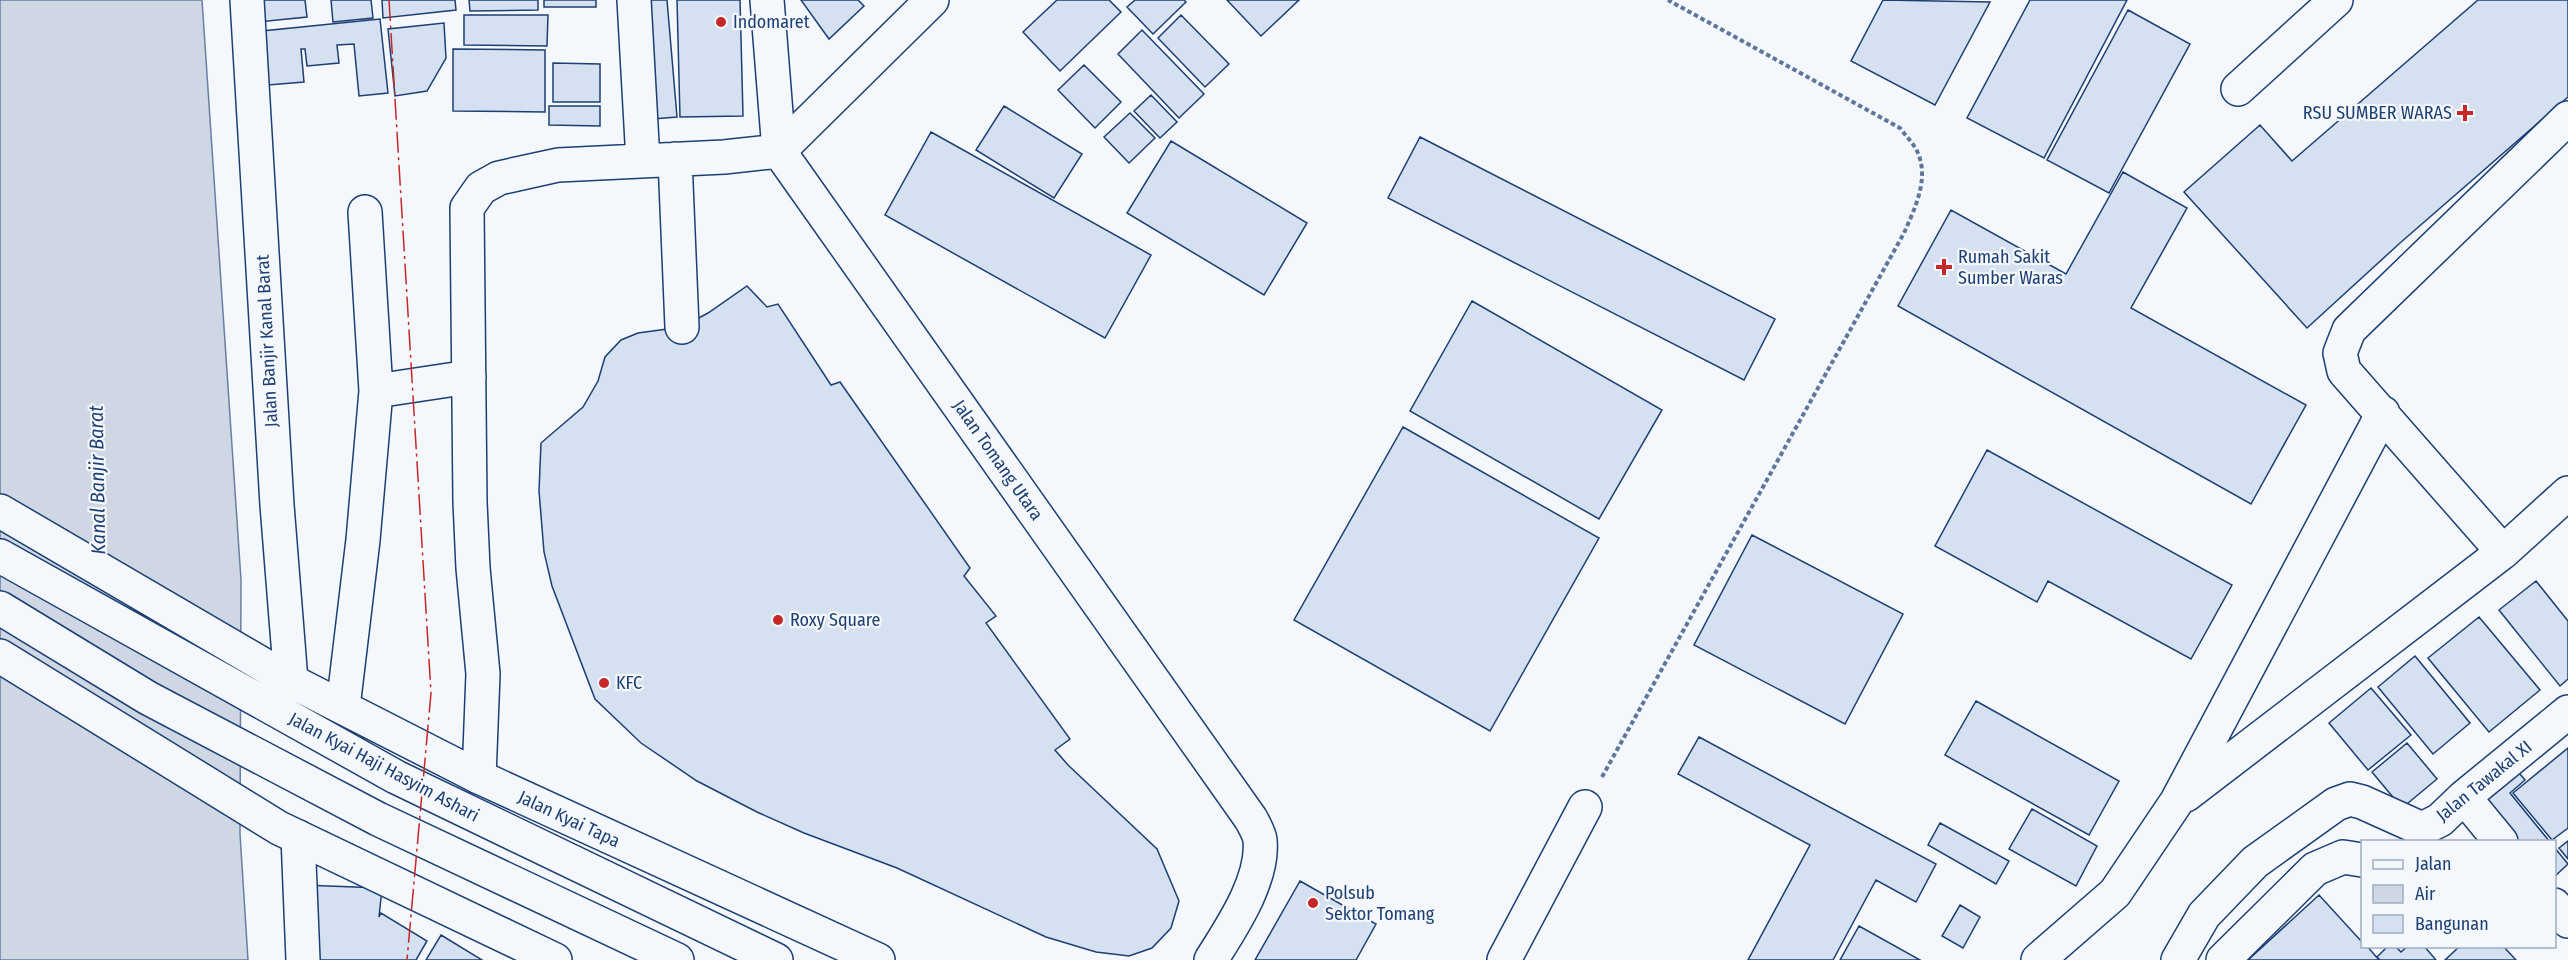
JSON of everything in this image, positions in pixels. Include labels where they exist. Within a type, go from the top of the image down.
[{"type":"main road","name":"Jalan Banjir Kanal Barat","points":[[247,0],[277,505],[279,674]]},
{"type":"main road","points":[[634,0],[682,327]]},
{"type":"main road","points":[[767,0],[779,151]]},
{"type":"main road","points":[[479,777],[483,674],[473,568],[470,502],[467,208],[481,188],[499,178],[558,165],[779,151],[932,0]]},
{"type":"main road","points":[[2238,89],[2336,0]]},
{"type":"main road","points":[[2503,552],[2344,370],[2340,353],[2349,330],[2568,118]]},
{"type":"main road","name":"Jalan Tomang Utara","points":[[779,151],[1251,819],[1260,840],[1257,871],[1237,919],[1211,960]]},
{"type":"main road","points":[[343,707],[361,560],[376,391],[365,212]]},
{"type":"main road","points":[[376,391],[469,377]]},
{"type":"main road","points":[[2038,960],[2115,893],[2177,801],[2383,413]]},
{"type":"main road","points":[[2177,801],[2503,552],[2568,493]]},
{"type":"main road","points":[[0,511],[279,674]]},
{"type":"main road","name":"Jalan Kyai Haji Hasyim Ashari","points":[[0,556],[396,777],[776,960]]},
{"type":"main road","points":[[0,608],[148,698],[378,819],[677,960]]},
{"type":"main road","points":[[0,656],[289,833],[555,960]]},
{"type":"main road","name":"Jalan Kyai Tapa","points":[[279,674],[479,777],[878,960]]},
{"type":"main road","name":"Jalan Tawakal XI","points":[[2178,960],[2204,915],[2255,862],[2336,804],[2350,799],[2362,802],[2422,829],[2440,820],[2464,797],[2568,712]]},
{"type":"main road","points":[[2464,797],[2499,840]]},
{"type":"main road","points":[[1504,960],[1585,807]]},
{"type":"main road","points":[[289,833],[303,960]]},
{"type":"main road","points":[[2223,960],[2315,869],[2343,857],[2361,860]]},
{"type":"main road","points":[[2556,907],[2568,921]]},
{"type":"path","points":[[1585,807],[1904,233],[1918,202],[1923,173],[1917,152],[1900,128],[1668,0]]},
{"type":"water","name":"Kanal Banjir Barat","points":[[0,0],[202,0],[241,580],[240,834],[248,960],[0,960]]},
{"type":"building","points":[[256,0],[305,0],[307,17],[258,22]]},
{"type":"building","points":[[331,0],[371,0],[373,18],[333,22]]},
{"type":"building","points":[[382,0],[455,0],[456,10],[383,18]]},
{"type":"building","points":[[469,0],[538,0],[538,10],[470,11]]},
{"type":"building","points":[[544,0],[596,0],[596,7],[544,7]]},
{"type":"building","points":[[644,0],[667,0],[677,117],[653,119]]},
{"type":"building","points":[[677,0],[740,0],[743,116],[680,117]]},
{"type":"building","points":[[801,0],[858,0],[864,6],[829,39]]},
{"type":"building","points":[[1057,0],[1109,0],[1121,12],[1060,71],[1023,32]]},
{"type":"building","points":[[1135,0],[1184,0],[1186,2],[1153,34],[1127,7]]},
{"type":"building","points":[[1227,0],[1299,0],[1261,36]]},
{"type":"building","points":[[1883,0],[1990,2],[1935,105],[1851,61]]},
{"type":"building","points":[[2030,0],[2127,0],[2044,158],[1967,118]]},
{"type":"building","points":[[2478,0],[2568,0],[2568,97],[2400,243],[2307,328],[2184,192],[2260,125],[2292,161]]},
{"type":"building","points":[[2128,10],[2190,44],[2109,193],[2047,160]]},
{"type":"building","points":[[464,15],[548,15],[547,46],[464,45]]},
{"type":"building","points":[[1181,15],[1229,64],[1205,87],[1158,38]]},
{"type":"building","points":[[380,19],[388,93],[359,96],[354,44],[337,45],[339,63],[307,66],[305,49],[301,49],[304,82],[268,85],[262,31]]},
{"type":"building","points":[[444,23],[446,58],[427,91],[395,96],[388,29]]},
{"type":"building","points":[[1142,30],[1204,94],[1179,118],[1118,54]]},
{"type":"building","points":[[453,49],[545,50],[545,112],[453,111]]},
{"type":"building","points":[[553,63],[600,64],[600,102],[553,102]]},
{"type":"building","points":[[1084,65],[1121,102],[1095,128],[1058,90]]},
{"type":"building","points":[[1151,95],[1177,122],[1160,138],[1134,111]]},
{"type":"building","points":[[549,106],[600,106],[600,126],[549,125]]},
{"type":"building","points":[[1004,106],[1082,154],[1054,198],[976,150]]},
{"type":"building","points":[[1130,113],[1155,138],[1129,163],[1104,137]]},
{"type":"building","points":[[931,132],[1151,255],[1105,338],[885,215]]},
{"type":"building","points":[[1420,137],[1775,319],[1744,380],[1388,198]]},
{"type":"building","points":[[1171,141],[1307,223],[1264,295],[1127,213]]},
{"type":"building","points":[[2123,172],[2187,208],[2131,308],[2306,405],[2251,504],[1898,306],[1951,210],[2066,274]]},
{"type":"building","name":"Roxy Square","points":[[747,286],[767,307],[778,304],[831,385],[840,382],[970,568],[964,576],[996,616],[986,623],[1070,739],[1055,750],[1157,849],[1179,901],[1171,928],[1152,948],[1129,956],[1096,952],[1046,937],[897,868],[804,833],[757,812],[697,781],[641,743],[595,699],[552,586],[544,552],[539,491],[541,443],[583,407],[598,381],[605,357],[621,340],[638,333],[682,327],[708,313]]},
{"type":"building","points":[[1472,301],[1662,410],[1599,519],[1410,411]]},
{"type":"building","points":[[1403,427],[1599,538],[1490,731],[1294,620]]},
{"type":"building","points":[[1987,450],[2232,585],[2191,659],[2048,581],[2037,602],[1935,546]]},
{"type":"building","points":[[1752,535],[1903,614],[1845,724],[1694,645]]},
{"type":"building","points":[[2536,581],[2568,621],[2568,679],[2560,686],[2499,610]]},
{"type":"building","points":[[2479,617],[2540,690],[2489,732],[2428,658]]},
{"type":"building","points":[[2415,656],[2470,723],[2433,754],[2378,687]]},
{"type":"building","points":[[2371,688],[2411,735],[2368,770],[2329,723]]},
{"type":"building","points":[[1976,701],[2119,781],[2089,835],[1945,755]]},
{"type":"building","points":[[1699,737],[1936,864],[1916,902],[1876,880],[1833,960],[1748,960],[1810,845],[1678,774]]},
{"type":"building","points":[[2407,743],[2437,779],[2402,808],[2372,772]]},
{"type":"building","points":[[2568,748],[2568,828],[2552,840],[2513,793]]},
{"type":"building","points":[[2510,762],[2525,780],[2510,793],[2548,840],[2505,840],[2469,795]]},
{"type":"building","points":[[2032,809],[2097,846],[2076,886],[2009,849]]},
{"type":"building","points":[[1940,823],[2009,861],[1996,884],[1928,845]]},
{"type":"building","points":[[2568,841],[2568,859],[2559,848]]},
{"type":"building","points":[[2556,849],[2568,864],[2556,875]]},
{"type":"building","name":"Polsub Sektor Tomang","points":[[1300,881],[1376,924],[1356,960],[1255,960]]},
{"type":"building","points":[[301,885],[382,888],[379,917],[381,913],[427,941],[416,960],[308,960]]},
{"type":"building","points":[[2319,895],[2361,941],[2361,948],[2369,948],[2379,960],[2248,960]]},
{"type":"building","points":[[1960,905],[1980,917],[1963,948],[1942,936]]},
{"type":"building","points":[[1859,926],[1920,960],[1840,960]]},
{"type":"building","points":[[441,935],[482,960],[426,960]]},
{"type":"building","points":[[2386,948],[2397,948],[2401,952],[2406,948],[2426,948],[2436,960],[2380,960],[2377,957]]},
{"type":"building","points":[[2458,948],[2505,948],[2516,960],[2445,960]]},
{"type":"power","points":[[389,0],[431,693],[407,960]]},
{"type":"place","name":"Indomaret","points":[[721,22]]},
{"type":"place","name":"RSU SUMBER WARAS","points":[[2465,113]]},
{"type":"place","name":"Rumah Sakit Sumber Waras","points":[[1944,267]]},
{"type":"place","name":"Roxy Square","points":[[778,620]]},
{"type":"place","name":"KFC","points":[[604,683]]},
{"type":"place","name":"Polsub Sektor Tomang","points":[[1313,903]]}]
